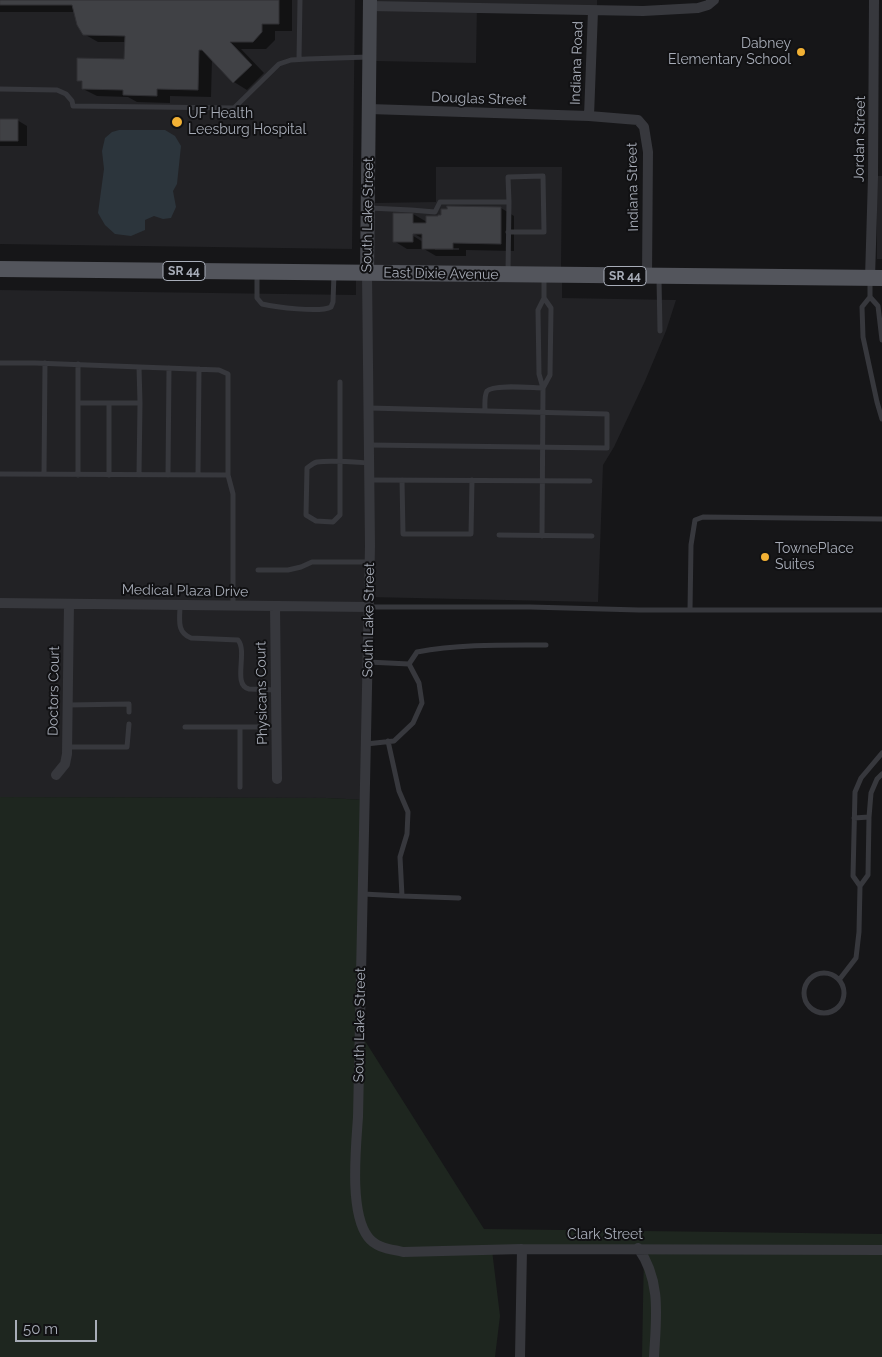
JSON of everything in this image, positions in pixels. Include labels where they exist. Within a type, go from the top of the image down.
[{"type":"main road","name":"East Dixie Avenue","points":[[0,269],[876,278]]},
{"type":"street","points":[[370,3],[643,11],[698,8],[708,6],[714,0]]},
{"type":"street","name":"Jordan Street","points":[[874,0],[878,177],[876,278]]},
{"type":"street","name":"South Lake Street","points":[[368,1237],[359,1217],[355,1175],[358,1117],[370,562],[367,273],[370,3]]},
{"type":"street","name":"Indiana Road","points":[[589,116],[593,11]]},
{"type":"street","name":"Douglas Street","points":[[369,109],[589,116]]},
{"type":"street","name":"Indiana Street","points":[[589,116],[638,120],[644,127],[648,152],[653,276]]},
{"type":"street","name":"Medical Plaza Drive","points":[[0,603],[369,607]]},
{"type":"street","name":"Doctors Court","points":[[56,775],[65,764],[67,747],[70,604]]},
{"type":"street","name":"Physicans Court","points":[[275,606],[277,779]]},
{"type":"street","name":"Clark Street","points":[[368,1237],[384,1248],[403,1252],[638,1248],[882,1250]]},
{"type":"street","points":[[638,1248],[649,1267],[656,1295],[654,1357]]},
{"type":"street","points":[[520,1357],[522,1249]]},
{"type":"lane","points":[[298,59],[300,0]]},
{"type":"lane","points":[[0,90],[56,90],[66,94],[72,101],[73,106],[234,108],[279,64],[298,59],[369,57]]},
{"type":"lane","points":[[508,232],[544,232],[543,176],[508,177],[509,202],[508,232],[508,275]]},
{"type":"lane","points":[[368,208],[435,212],[440,202],[509,202]]},
{"type":"lane","points":[[257,272],[257,298],[262,304],[315,310],[326,310],[331,307],[334,273]]},
{"type":"lane","points":[[542,536],[543,388],[539,374],[538,310],[544,298],[544,275]]},
{"type":"lane","points":[[653,276],[660,331]]},
{"type":"lane","points":[[876,278],[870,297],[862,306],[863,337],[882,419]]},
{"type":"lane","points":[[870,297],[878,306],[882,340]]},
{"type":"lane","points":[[543,388],[550,375],[551,308],[544,298]]},
{"type":"lane","points":[[539,356],[550,356]]},
{"type":"lane","points":[[0,363],[199,369],[219,370],[228,374],[228,476],[233,494],[233,606]]},
{"type":"lane","points":[[44,474],[45,363]]},
{"type":"lane","points":[[78,364],[78,475]]},
{"type":"lane","points":[[139,367],[139,475]]},
{"type":"lane","points":[[168,475],[169,368]]},
{"type":"lane","points":[[198,475],[199,369]]},
{"type":"lane","points":[[340,382],[341,462],[340,515],[333,522],[316,521],[306,515],[307,468],[315,462],[341,462],[369,463]]},
{"type":"lane","points":[[485,411],[488,390],[505,387],[543,388]]},
{"type":"lane","points":[[78,403],[140,403]]},
{"type":"lane","points":[[109,403],[109,475]]},
{"type":"lane","points":[[369,408],[607,414],[607,448],[369,445]]},
{"type":"lane","points":[[0,474],[228,476]]},
{"type":"lane","points":[[370,480],[590,481]]},
{"type":"lane","points":[[402,480],[402,534],[471,534],[472,480]]},
{"type":"lane","points":[[690,610],[691,545],[696,520],[702,517],[882,519]]},
{"type":"lane","points":[[499,535],[592,536]]},
{"type":"lane","points":[[258,570],[288,570],[312,562],[370,562]]},
{"type":"lane","points":[[180,605],[180,628],[184,636],[190,638],[238,640],[241,649],[242,686],[249,690],[276,690]]},
{"type":"lane","points":[[369,607],[882,610]]},
{"type":"lane","points":[[409,664],[417,652],[437,648],[483,645],[546,645]]},
{"type":"lane","points":[[368,662],[409,664]]},
{"type":"lane","points":[[366,744],[394,741],[414,723],[422,703],[419,683],[409,664]]},
{"type":"lane","points":[[68,705],[129,704],[129,712]]},
{"type":"lane","points":[[67,747],[128,747],[129,724]]},
{"type":"lane","points":[[185,727],[276,727]]},
{"type":"lane","points":[[240,727],[240,787]]},
{"type":"lane","points":[[388,741],[399,791],[408,812],[407,834],[400,857],[402,896]]},
{"type":"lane","points":[[860,886],[853,876],[855,792],[861,778],[882,753]]},
{"type":"lane","points":[[839,980],[856,958],[859,932],[860,886],[868,875],[870,793],[876,779],[882,774]]},
{"type":"lane","points":[[854,818],[869,817]]},
{"type":"lane","points":[[362,894],[459,898]]},
{"type":"lane","points":[[827,973],[839,980],[844,992],[841,1004],[837,1009],[825,1014],[819,1013],[808,1006],[805,1001],[805,987],[813,976],[827,973]]},
{"type":"shaded area","name":"UF Health Leesburg Hospital","points":[[0,0],[355,0],[352,249],[0,244]]},
{"type":"shaded area","points":[[375,0],[597,0],[597,7],[477,4],[476,63],[375,61]]},
{"type":"shaded area","points":[[119,130],[165,130],[175,136],[181,146],[177,184],[173,191],[176,207],[171,218],[163,219],[154,216],[145,220],[145,230],[131,236],[115,234],[105,225],[98,213],[104,169],[102,151],[105,138],[112,132]]},
{"type":"shaded area","points":[[436,167],[562,167],[561,269],[373,267],[374,203],[436,202]]},
{"type":"shaded area","points":[[877,176],[882,176],[882,259],[877,259]]},
{"type":"shaded area","points":[[356,279],[562,282],[562,298],[676,300],[666,331],[645,381],[614,447],[603,465],[598,602],[368,597],[365,800],[327,798],[0,797],[0,290],[356,295]]},
{"type":"shaded area","points":[[0,797],[327,798],[365,800],[360,1033],[484,1229],[882,1234],[882,1357],[642,1357],[644,1250],[492,1250],[500,1316],[495,1357],[0,1357]]},
{"type":"building","points":[[0,0],[279,0],[279,24],[262,24],[262,32],[253,42],[230,42],[252,65],[233,83],[202,50],[199,50],[198,90],[157,89],[157,96],[123,95],[123,90],[82,89],[82,81],[77,81],[77,58],[124,59],[125,36],[83,35],[77,25],[72,5],[0,5]]},
{"type":"building","points":[[0,119],[18,119],[18,141],[0,141]]},
{"type":"building","points":[[447,206],[501,207],[501,244],[453,243],[453,249],[422,249],[422,234],[413,234],[413,242],[393,242],[393,213],[413,213],[413,223],[426,223],[426,216],[441,215],[441,209],[447,209]]},
{"type":"place","name":"Dabney Elementary School","points":[[801,52]]},
{"type":"place","name":"UF Health Leesburg Hospital","points":[[177,122]]},
{"type":"place","name":"TownePlace Suites","points":[[765,557]]}]
